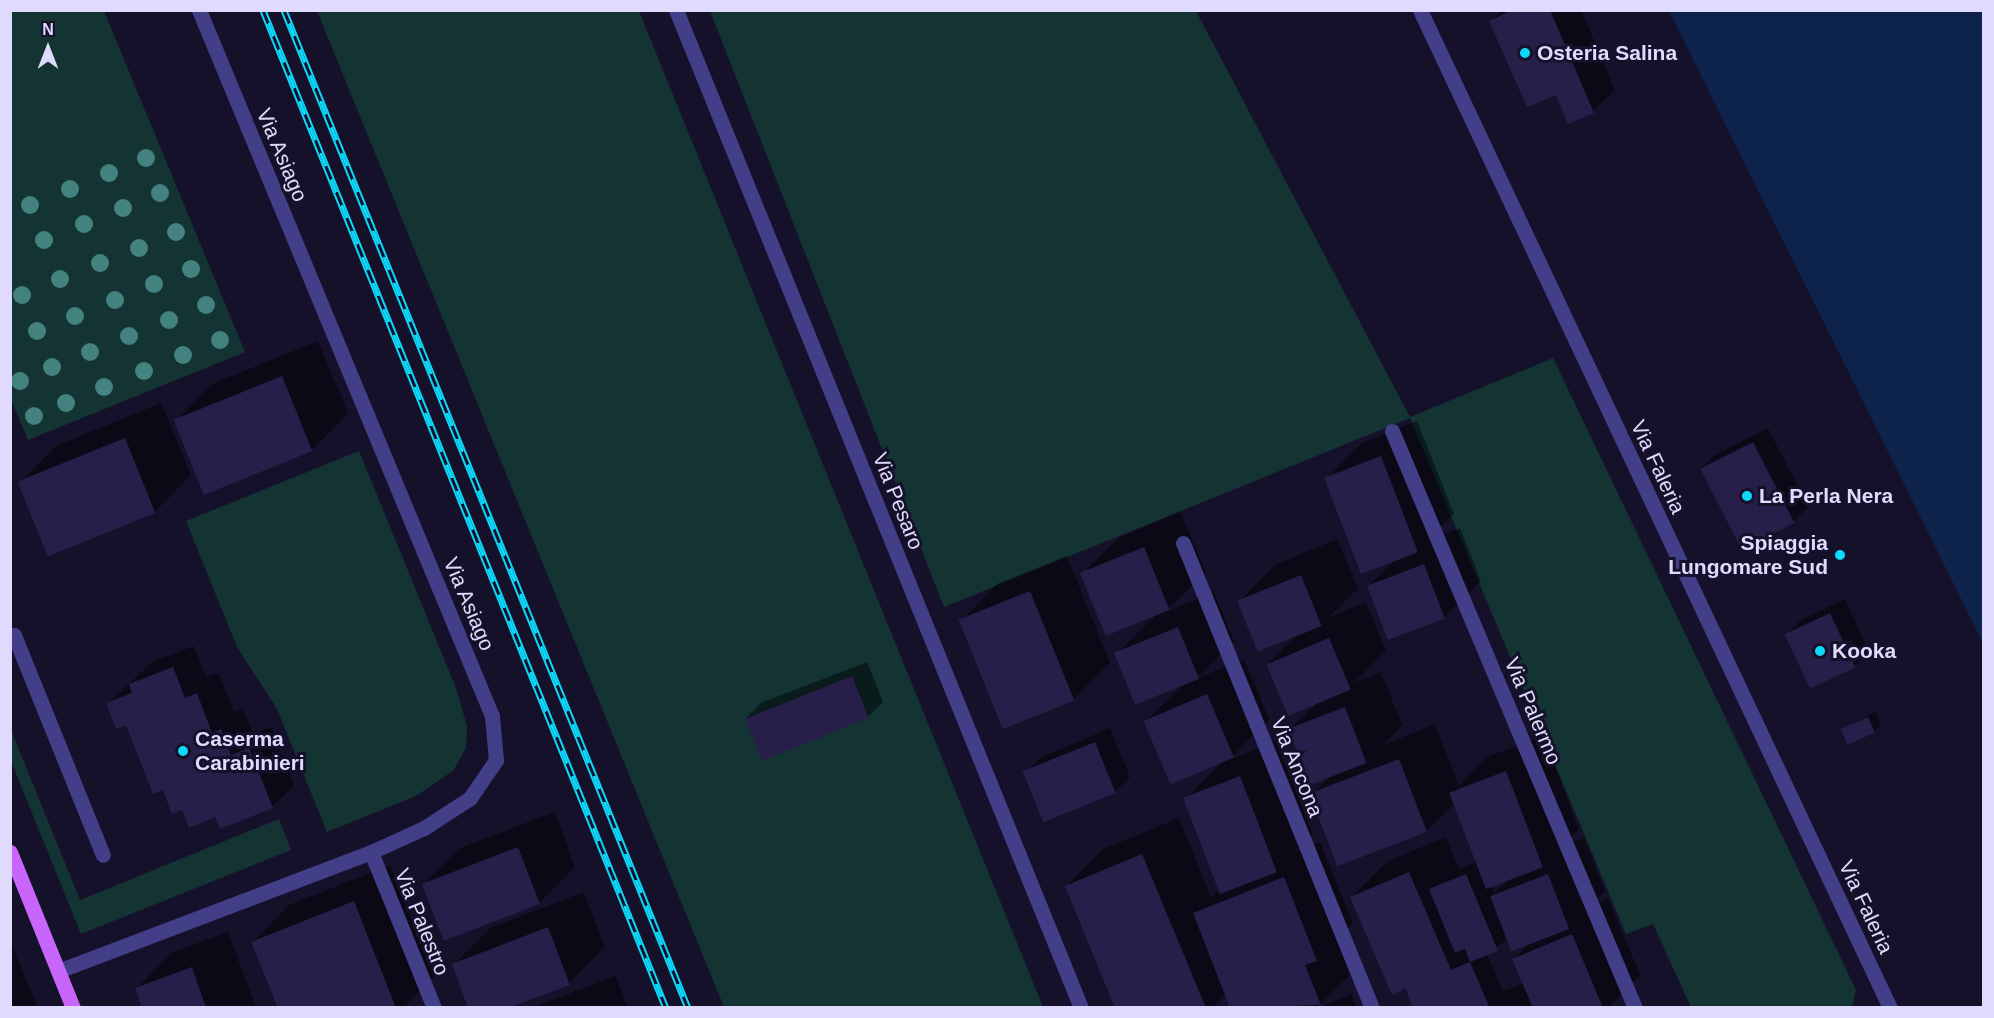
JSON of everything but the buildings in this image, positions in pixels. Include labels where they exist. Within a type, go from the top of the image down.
[{"type":"main road","points":[[10,852],[73,1008]]},
{"type":"street","name":"Via Asiago","points":[[58,971],[371,852],[424,828],[477,790],[496,760],[492,716],[199,10]]},
{"type":"street","name":"Via Pesaro","points":[[676,10],[1081,1008]]},
{"type":"street","name":"Via Faleria","points":[[1420,10],[1890,1008]]},
{"type":"street","name":"Via Palermo","points":[[1392,431],[1635,1008]]},
{"type":"street","name":"Via Ancona","points":[[1183,543],[1372,1008]]},
{"type":"street","points":[[10,636],[14,635],[103,855]]},
{"type":"street","name":"Via Palestro","points":[[371,852],[434,1008]]},
{"type":"green space","points":[[10,11],[104,11],[245,352],[28,440],[10,397]]},
{"type":"green space","points":[[317,11],[639,11],[1043,1007],[724,1007]]},
{"type":"green space","points":[[710,11],[1196,11],[1410,417],[1553,358],[1856,990],[1852,1007],[1691,1007],[1653,924],[1626,934],[1410,418],[944,607]]},
{"type":"green space","points":[[359,451],[456,688],[467,726],[466,748],[453,771],[416,796],[327,832],[277,709],[237,647],[186,521]]},
{"type":"green space","points":[[11,730],[80,900],[279,819],[291,850],[81,934],[11,761]]},
{"type":"water","points":[[1669,11],[1983,11],[1983,643]]},
{"type":"railway","points":[[263,10],[666,1008]]},
{"type":"railway","points":[[284,10],[688,1008]]},
{"type":"place","name":"Osteria Salina","points":[[1525,53]]},
{"type":"place","name":"La Perla Nera","points":[[1747,496]]},
{"type":"place","name":"Spiaggia Lungomare Sud","points":[[1840,555]]},
{"type":"place","name":"Kooka","points":[[1820,651]]},
{"type":"place","name":"Caserma Carabinieri","points":[[183,751]]}]
